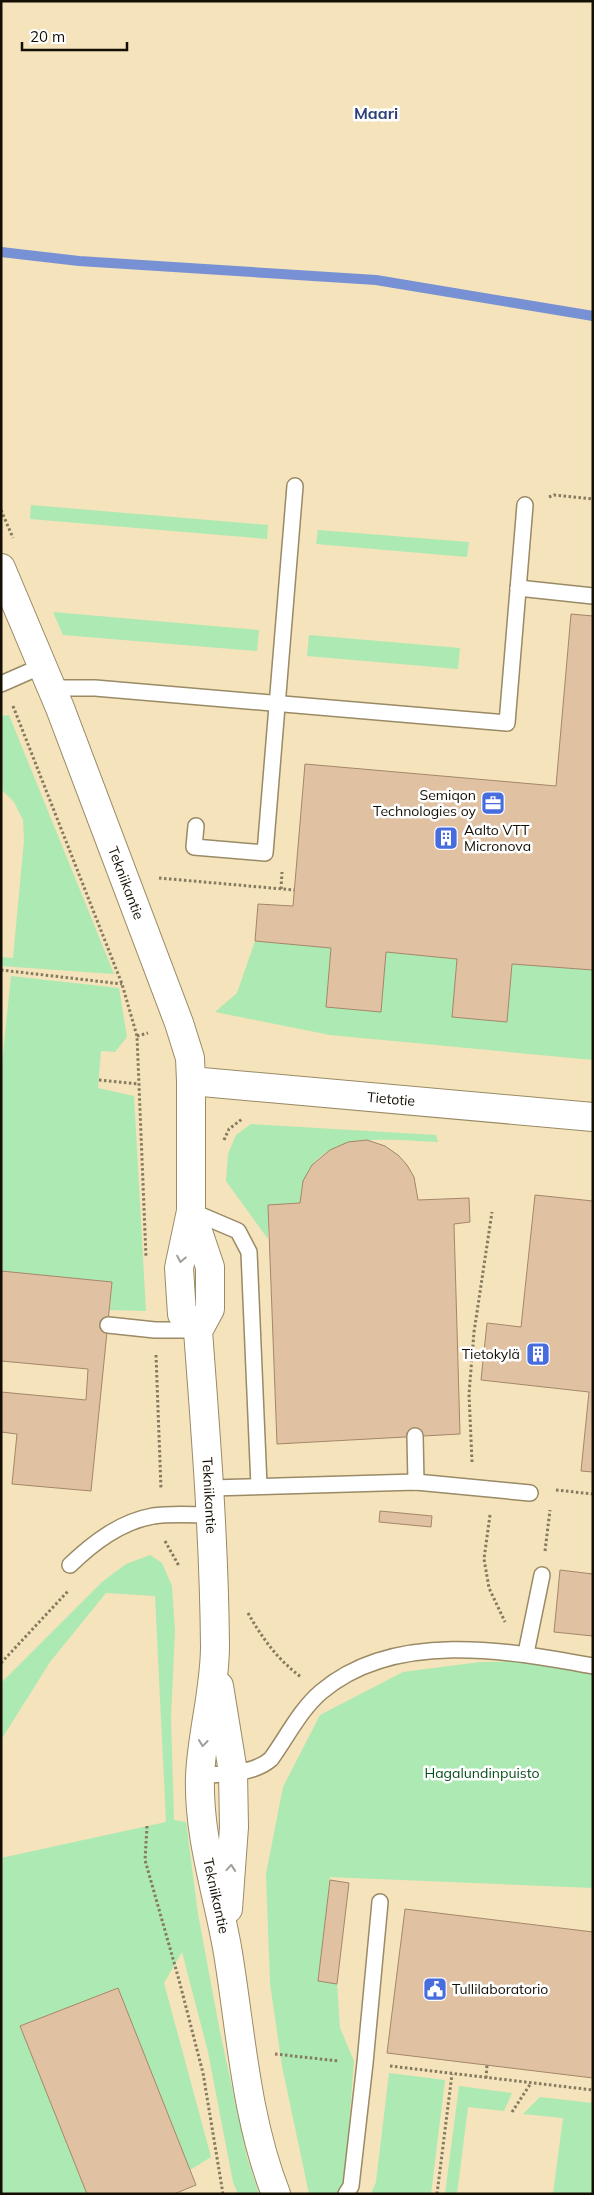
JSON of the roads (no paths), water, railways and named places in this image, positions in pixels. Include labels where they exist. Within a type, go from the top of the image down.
[{"type":"main road","name":"Tekniikantie","points":[[1,568],[46,677],[179,1024],[190,1058],[192,1081],[190,1211],[180,1268],[180,1284],[182,1314],[198,1330],[212,1515],[215,1660],[233,1772],[234,1827],[228,1904],[228,1952]]},
{"type":"main road","name":"Tietotie","points":[[192,1081],[593,1116]]},
{"type":"main road","name":"Tekniikantie","points":[[215,1660],[200,1776],[205,1844],[228,1952],[249,2093],[257,2132],[276,2194]]},
{"type":"lane","points":[[196,826],[194,847],[265,853],[295,486]]},
{"type":"lane","points":[[2,684],[46,677],[95,688],[507,723],[525,505]]},
{"type":"lane","points":[[518,588],[593,596]]},
{"type":"lane","points":[[190,1211],[238,1231],[249,1252],[259,1486]]},
{"type":"lane","points":[[108,1325],[155,1330],[198,1330]]},
{"type":"lane","points":[[415,1436],[416,1482]]},
{"type":"lane","points":[[210,1488],[416,1482],[530,1493]]},
{"type":"lane","points":[[70,1565],[85,1551],[120,1527],[152,1516],[212,1515]]},
{"type":"lane","points":[[526,1653],[542,1574]]},
{"type":"lane","points":[[200,1776],[254,1769],[263,1766],[271,1759],[307,1707],[322,1692],[354,1670],[403,1655],[463,1649],[526,1653],[593,1666]]},
{"type":"lane","points":[[346,2194],[351,2186],[380,1902]]},
{"type":"waterway","points":[[1,252],[79,261],[376,280],[593,316]]},
{"type":"place","name":"Semiqon Technologies oy","points":[[493,803]]},
{"type":"place","name":"Aalto VTT Micronova","points":[[446,838]]},
{"type":"place","name":"Tietokylä","points":[[538,1354]]},
{"type":"place","name":"Tullilaboratorio","points":[[435,1989]]},
{"type":"district","name":"Maari","points":[[376,113]]},
{"type":"park label","name":"Hagalundinpuisto","points":[[482,1773]]}]
